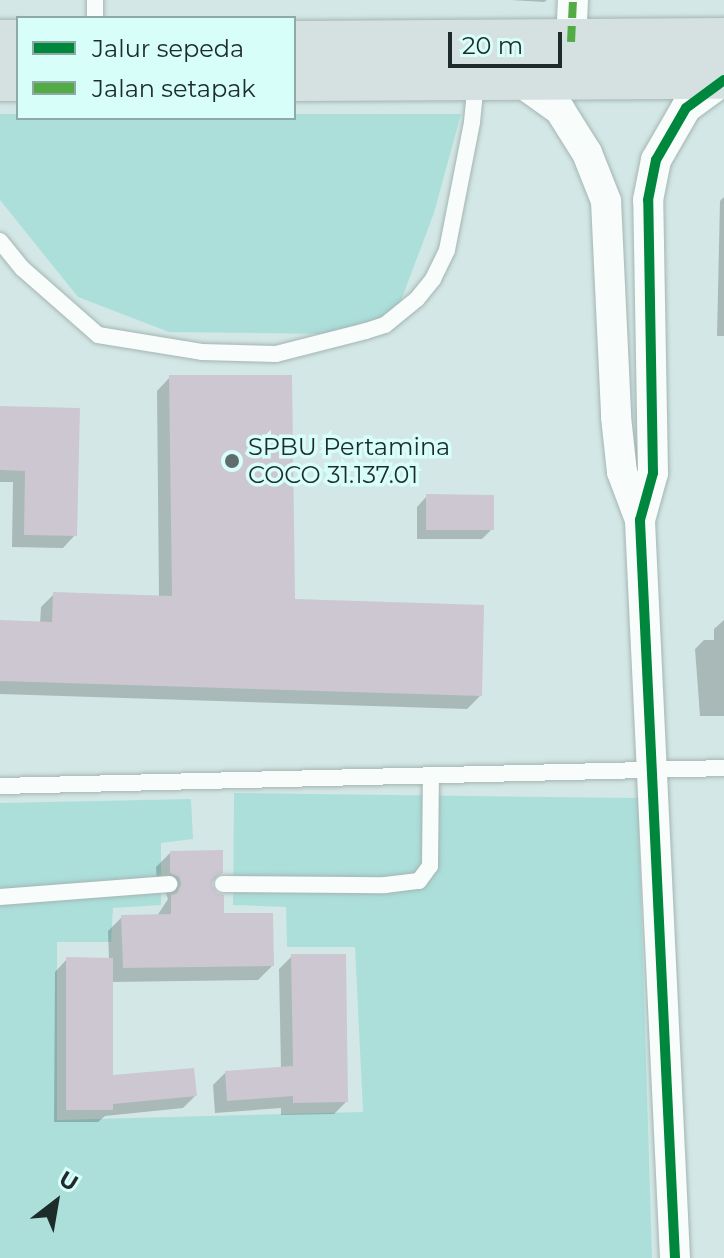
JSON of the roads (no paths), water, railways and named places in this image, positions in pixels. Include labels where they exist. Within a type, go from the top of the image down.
[{"type":"highway","points":[[296,79],[490,67],[572,21],[724,40]]},
{"type":"highway","points":[[296,43],[490,67],[724,78]]},
{"type":"street","points":[[490,67],[560,110],[587,153],[606,201],[616,417],[622,472],[640,520],[675,1258]]},
{"type":"street","points":[[640,520],[653,473],[648,200],[656,160],[686,108],[724,78]]},
{"type":"street","points":[[606,201],[648,200]]},
{"type":"lane","points":[[0,241],[23,269],[98,335],[202,352],[276,354],[385,325],[417,299],[433,279],[447,250],[472,122],[490,67]]},
{"type":"lane","points":[[0,786],[724,768]]},
{"type":"lane","points":[[223,884],[385,885],[419,881],[430,866],[431,777]]},
{"type":"lane","points":[[0,897],[170,884]]},
{"type":"place","name":"SPBU Pertamina COCO 31.137.01","points":[[232,461]]}]
